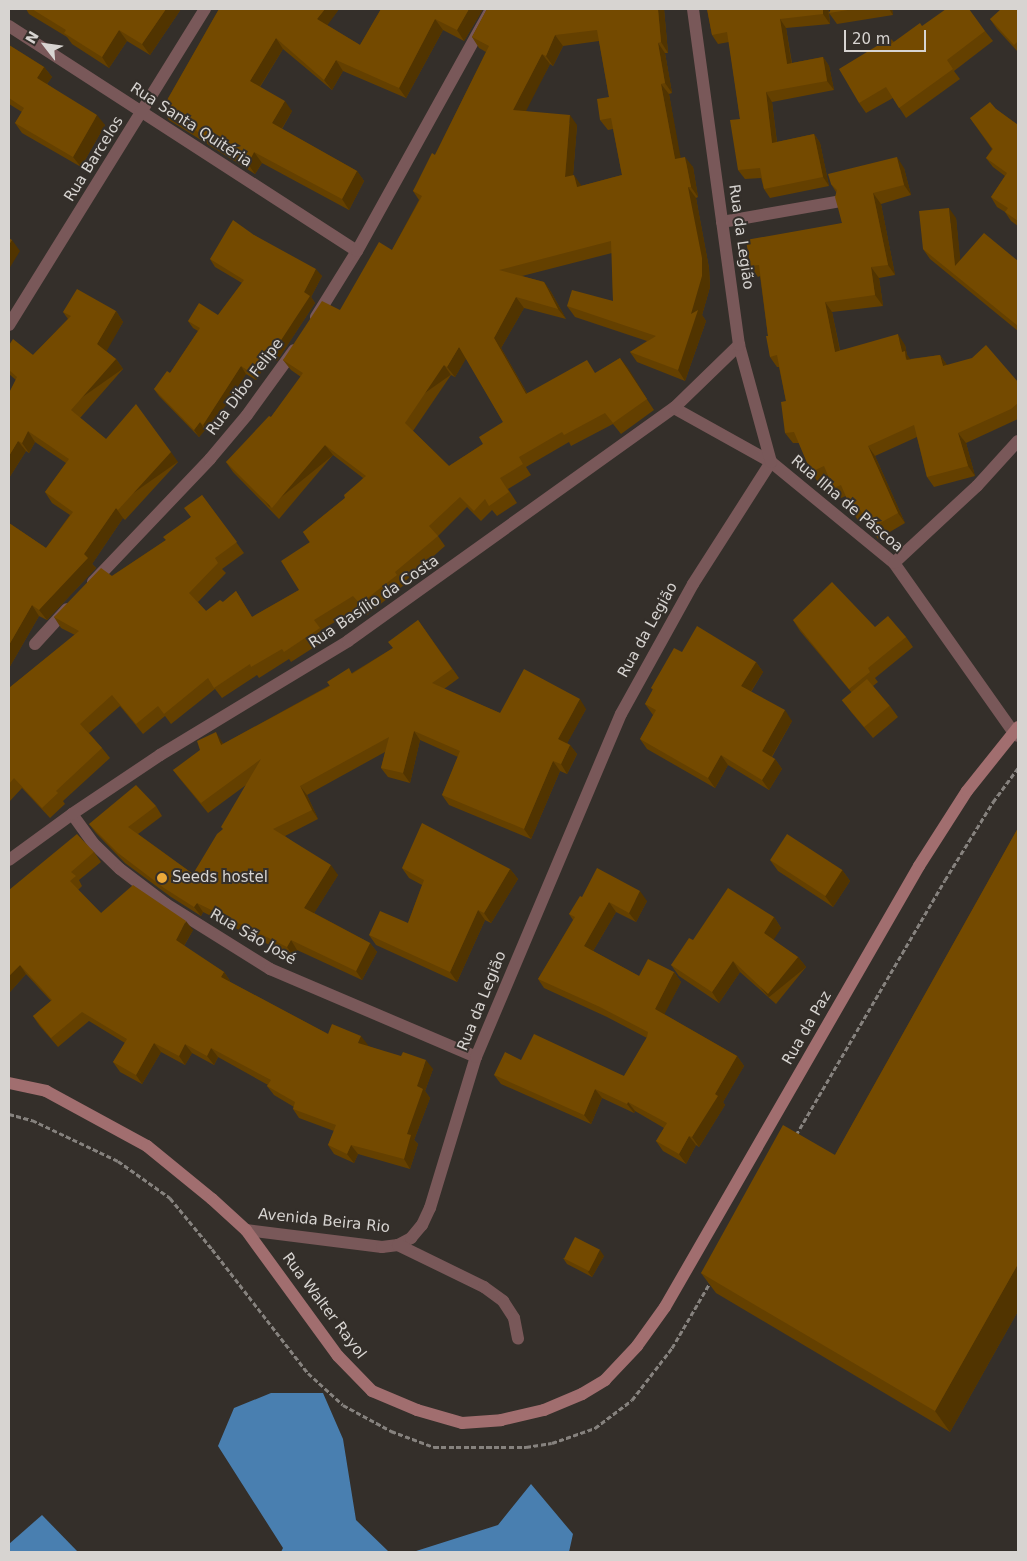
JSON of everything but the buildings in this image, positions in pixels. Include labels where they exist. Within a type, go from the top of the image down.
[{"type":"street","name":"Rua Barcelos","points":[[9,325],[205,9]]},
{"type":"street","points":[[311,324],[357,251],[491,9]]},
{"type":"street","name":"Rua da Legião","points":[[398,1245],[411,1238],[422,1224],[430,1208],[476,1057],[621,714],[693,584],[771,462],[739,345],[693,9]]},
{"type":"street","name":"Rua Santa Quitéria","points":[[9,26],[357,251]]},
{"type":"street","points":[[722,222],[836,202]]},
{"type":"street","name":"Rua Dibo Felipe","points":[[35,644],[210,459],[246,415],[301,340]]},
{"type":"street","name":"Rua Basílio da Costa","points":[[9,860],[72,814],[160,755],[348,642],[674,408],[739,345]]},
{"type":"street","name":"Rua Ilha de Páscoa","points":[[674,408],[771,462],[894,563],[1016,732]]},
{"type":"street","points":[[894,563],[977,486],[1018,441]]},
{"type":"street","name":"Rua da Paz","points":[[637,1346],[665,1307],[919,866],[967,791],[1016,732]]},
{"type":"street","name":"Rua São José","points":[[72,814],[93,844],[120,869],[166,904],[270,969],[476,1057]]},
{"type":"street","name":"Rua Walter Rayol","points":[[9,1083],[46,1092],[146,1146],[246,1230],[338,1356],[372,1391],[426,1412],[462,1423],[501,1420],[544,1410],[582,1394],[605,1380],[637,1346]]},
{"type":"street","name":"Avenida Beira Rio","points":[[246,1230],[382,1246],[398,1245]]},
{"type":"street","points":[[398,1245],[484,1287],[503,1301],[514,1318],[518,1339]]},
{"type":"path","points":[[791,1144],[945,880],[993,802],[1018,768]]},
{"type":"path","points":[[9,1114],[32,1120],[118,1161],[170,1198],[308,1373],[344,1405],[391,1431],[434,1447],[526,1447],[552,1443],[595,1428],[632,1400],[672,1348],[711,1280]]},
{"type":"water","points":[[271,1393],[323,1393],[343,1439],[356,1520],[389,1552],[281,1552],[283,1548],[218,1446],[234,1408]]},
{"type":"water","points":[[531,1484],[573,1534],[569,1552],[413,1552],[498,1525]]},
{"type":"water","points":[[42,1515],[78,1552],[9,1552],[9,1544]]},
{"type":"place","name":"Seeds hostel","points":[[162,878]]}]
